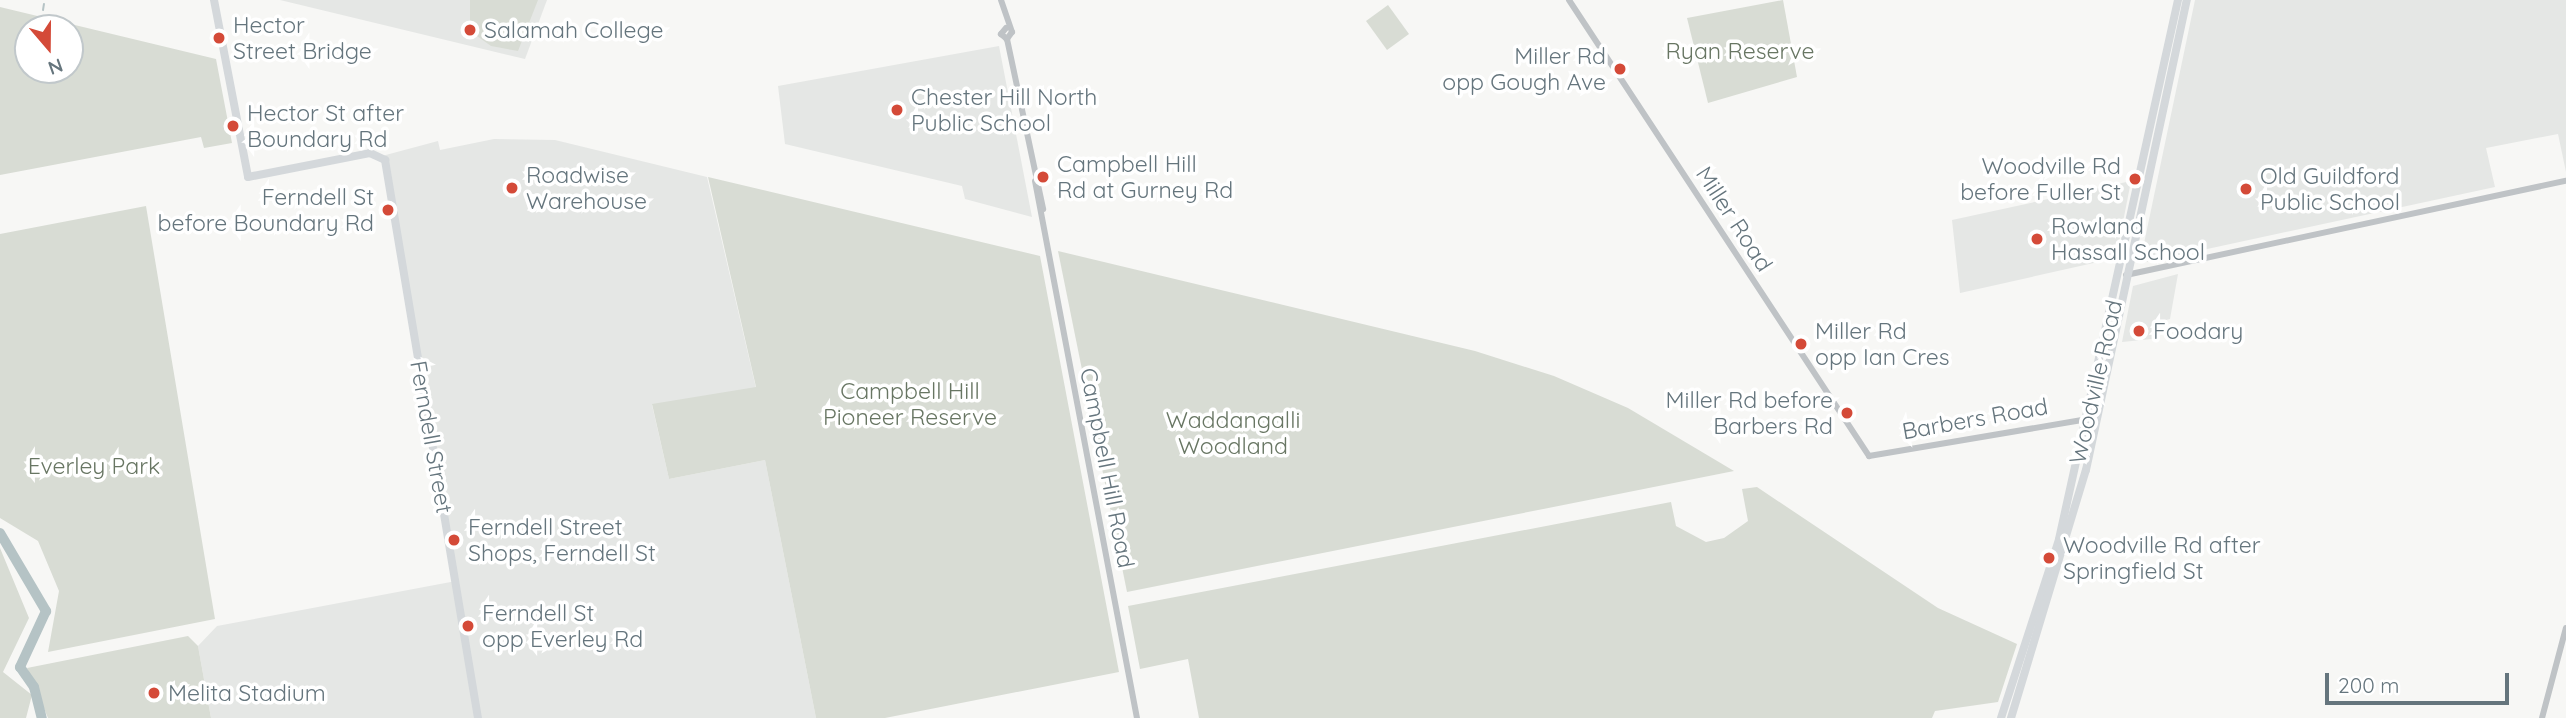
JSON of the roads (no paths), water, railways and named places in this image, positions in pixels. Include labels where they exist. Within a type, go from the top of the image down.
[{"type":"main road","name":"Ferndell Street","points":[[214,0],[248,177],[370,153],[382,156],[478,718]]},
{"type":"main road","name":"Woodville Road","points":[[2001,718],[2039,634],[2086,470],[2178,0]]},
{"type":"main road","name":"Woodville Road","points":[[2011,718],[2031,628],[2124,274],[2187,0]]},
{"type":"street","name":"Campbell Hill Road","points":[[1001,0],[1006,28],[1000,34],[1007,39],[1137,718]]},
{"type":"street","name":"Miller Road","points":[[1569,0],[1869,456]]},
{"type":"street","points":[[2124,274],[2566,181]]},
{"type":"street","name":"Barbers Road","points":[[1869,456],[2088,419]]},
{"type":"street","points":[[2542,718],[2566,628]]},
{"type":"waterway","points":[[43,10],[44,4]]},
{"type":"waterway","points":[[0,533],[46,611],[20,667],[34,687],[42,718]]},
{"type":"place","name":"Salamah College","points":[[470,30]]},
{"type":"place","name":"Hector Street Bridge","points":[[219,38]]},
{"type":"place","name":"Miller Rd opp Gough Ave","points":[[1620,69]]},
{"type":"place","name":"Chester Hill North Public School","points":[[897,110]]},
{"type":"place","name":"Hector St after Boundary Rd","points":[[233,126]]},
{"type":"place","name":"Campbell Hill Rd at Gurney Rd","points":[[1043,177]]},
{"type":"place","name":"Woodville Rd before Fuller St","points":[[2135,179]]},
{"type":"place","name":"Roadwise Warehouse","points":[[512,188]]},
{"type":"place","name":"Old Guildford Public School","points":[[2246,189]]},
{"type":"place","name":"Ferndell St before Boundary Rd","points":[[388,210]]},
{"type":"place","name":"Rowland Hassall School","points":[[2037,239]]},
{"type":"place","name":"Foodary","points":[[2139,331]]},
{"type":"place","name":"Miller Rd opp Ian Cres","points":[[1801,344]]},
{"type":"place","name":"Miller Rd before Barbers Rd","points":[[1847,413]]},
{"type":"place","name":"Ferndell Street Shops, Ferndell St","points":[[454,540]]},
{"type":"place","name":"Woodville Rd after Springfield St","points":[[2049,558]]},
{"type":"place","name":"Ferndell St opp Everley Rd","points":[[468,626]]},
{"type":"place","name":"Melita Stadium","points":[[154,693]]},
{"type":"park label","name":"Ryan Reserve","points":[[1740,51]]},
{"type":"park label","name":"Campbell Hill Pioneer Reserve","points":[[910,404]]},
{"type":"park label","name":"Waddangalli Woodland","points":[[1233,433]]},
{"type":"park label","name":"Everley Park","points":[[94,466]]}]
